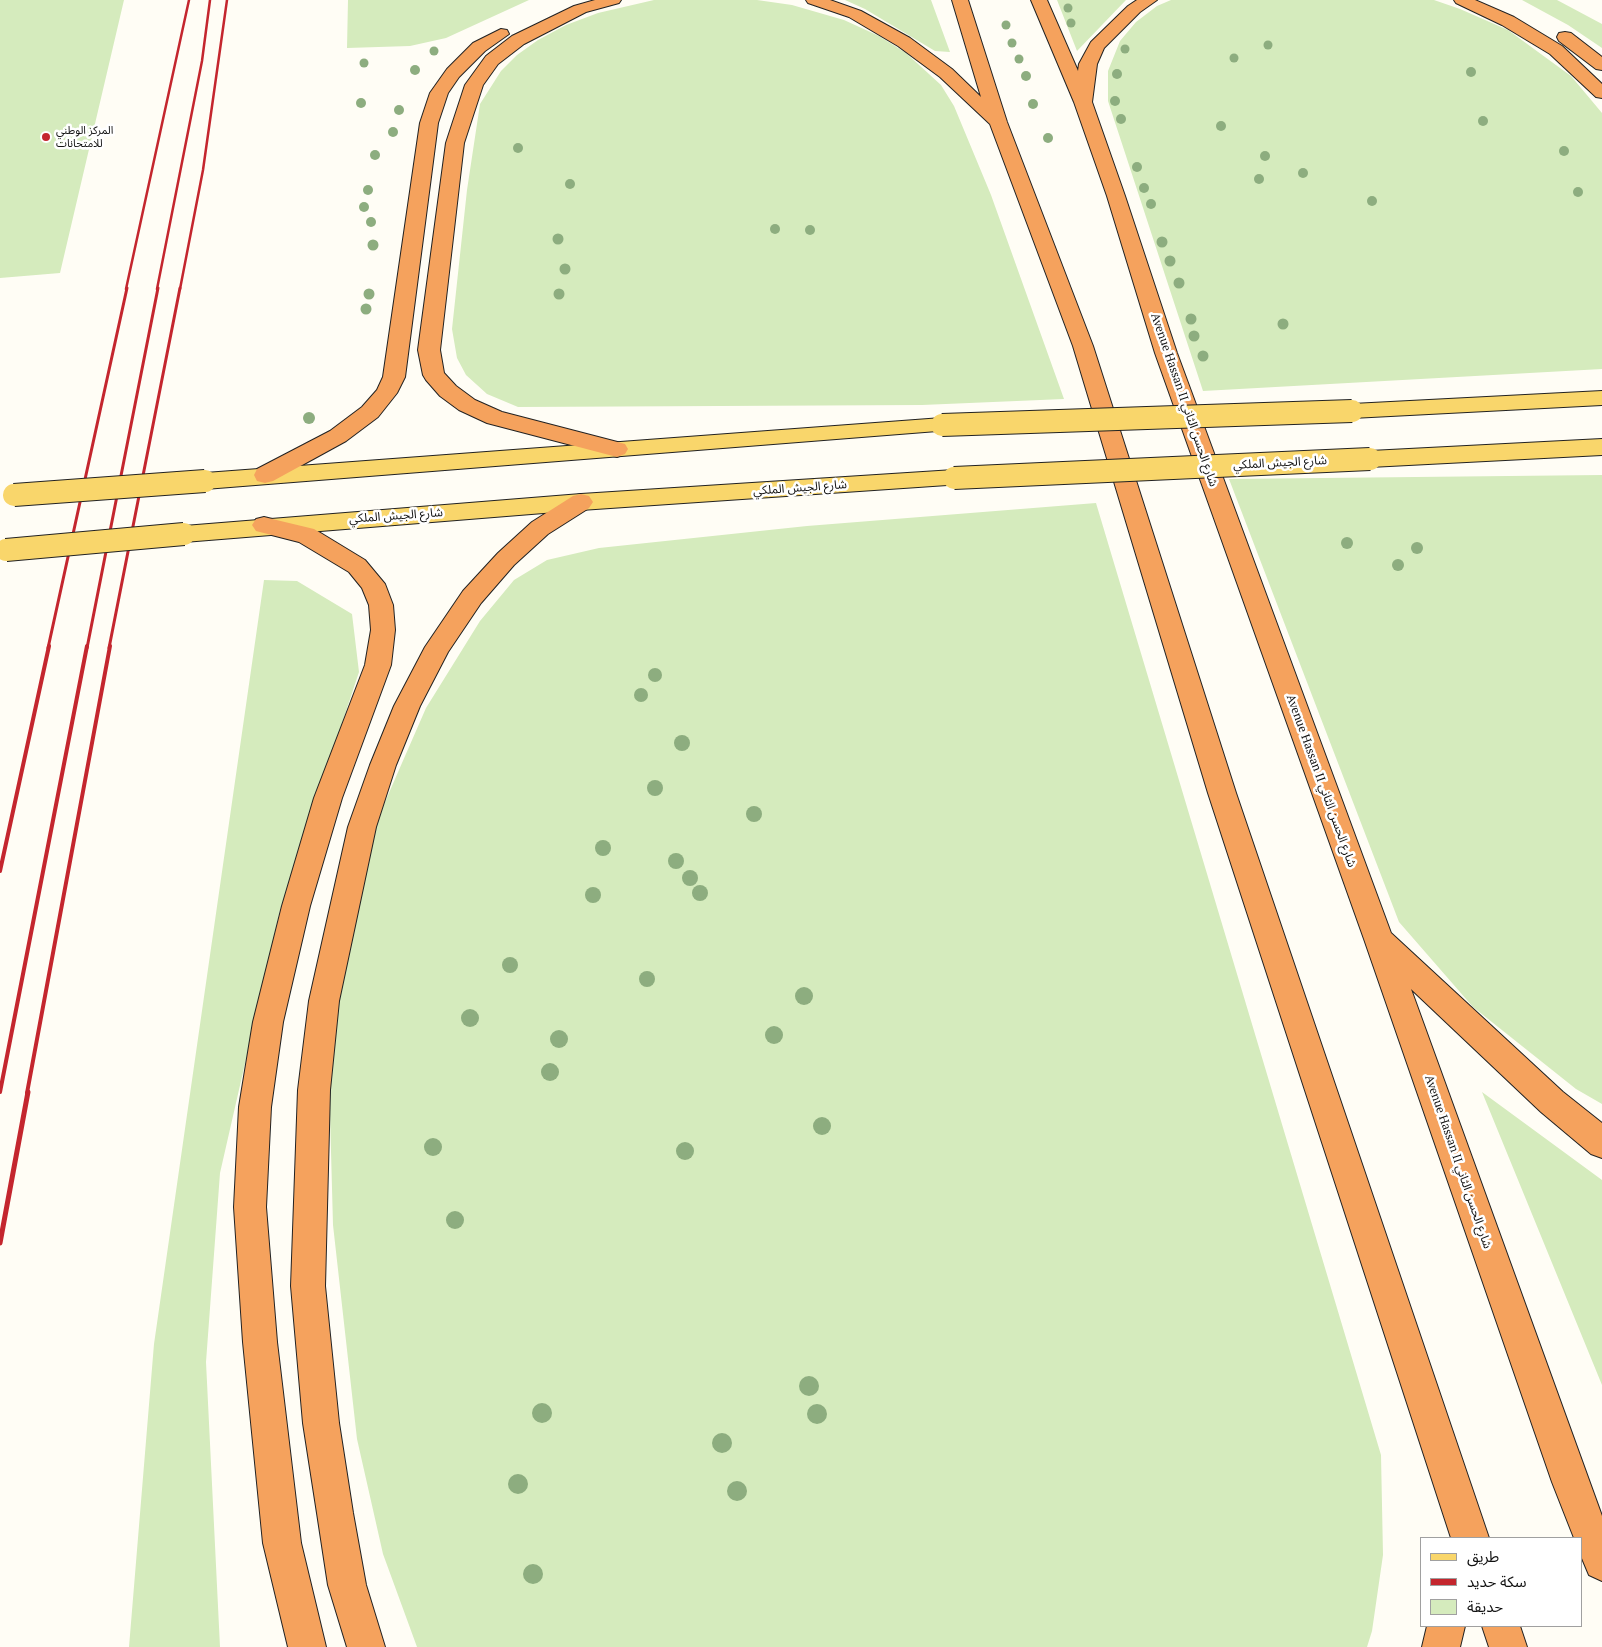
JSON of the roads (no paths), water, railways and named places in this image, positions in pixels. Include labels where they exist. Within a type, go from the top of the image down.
[{"type":"highway","points":[[265,475],[338,436],[370,412],[386,393],[394,377],[429,123],[439,93],[453,74],[480,47],[555,0]]},
{"type":"highway","points":[[613,0],[580,9],[518,40],[492,60],[474,85],[455,143],[429,350],[434,375],[448,391],[468,405],[494,418],[617,449]]},
{"type":"highway","points":[[814,0],[855,14],[904,42],[946,73],[998,122]]},
{"type":"highway","points":[[960,0],[998,122],[1083,346],[1222,793],[1467,1535]]},
{"type":"highway","name":"Avenue Hassan II شارع الحسن الثاني","points":[[1039,0],[1083,102],[1116,196],[1166,353],[1379,938],[1570,1482],[1602,1562]]},
{"type":"highway","points":[[1083,102],[1088,64],[1097,46],[1134,9],[1149,0]]},
{"type":"highway","points":[[1462,0],[1508,21],[1556,50],[1602,93]]},
{"type":"highway","points":[[1494,0],[1550,28],[1577,45],[1602,65]]},
{"type":"highway","points":[[366,1647],[347,1585],[335,1513],[321,1423],[308,1286],[310,1170],[314,1098],[324,1001],[362,827],[383,765],[407,706],[438,647],[472,597],[506,558],[540,528],[581,502]]},
{"type":"highway","points":[[264,526],[306,535],[357,566],[373,584],[381,605],[383,630],[378,665],[328,798],[296,906],[268,1022],[255,1107],[250,1207],[260,1342],[282,1542],[307,1647]]},
{"type":"highway","points":[[1379,938],[1539,1090],[1602,1143]]},
{"type":"highway","points":[[1441,1647],[1446,1627]]},
{"type":"highway","points":[[1500,1627],[1508,1647]]},
{"type":"main road","points":[[7,495],[942,425],[1352,411],[1602,398]]},
{"type":"main road","name":"شارع الجيش الملكي","points":[[3,550],[264,526],[581,502],[954,478],[1602,447]]},
{"type":"railway","points":[[126,289],[189,0]]},
{"type":"railway","points":[[157,289],[202,61],[210,0]]},
{"type":"railway","points":[[180,289],[203,170],[227,0]]},
{"type":"railway","points":[[48,648],[127,288]]},
{"type":"railway","points":[[87,648],[158,288]]},
{"type":"railway","points":[[109,648],[180,288]]},
{"type":"railway","points":[[0,871],[49,646]]},
{"type":"railway","points":[[0,1092],[87,646]]},
{"type":"railway","points":[[27,1093],[110,646]]},
{"type":"railway","points":[[0,1243],[28,1092]]},
{"type":"place","name":"المركز الوطني للامتحانات","points":[[46,137]]}]
